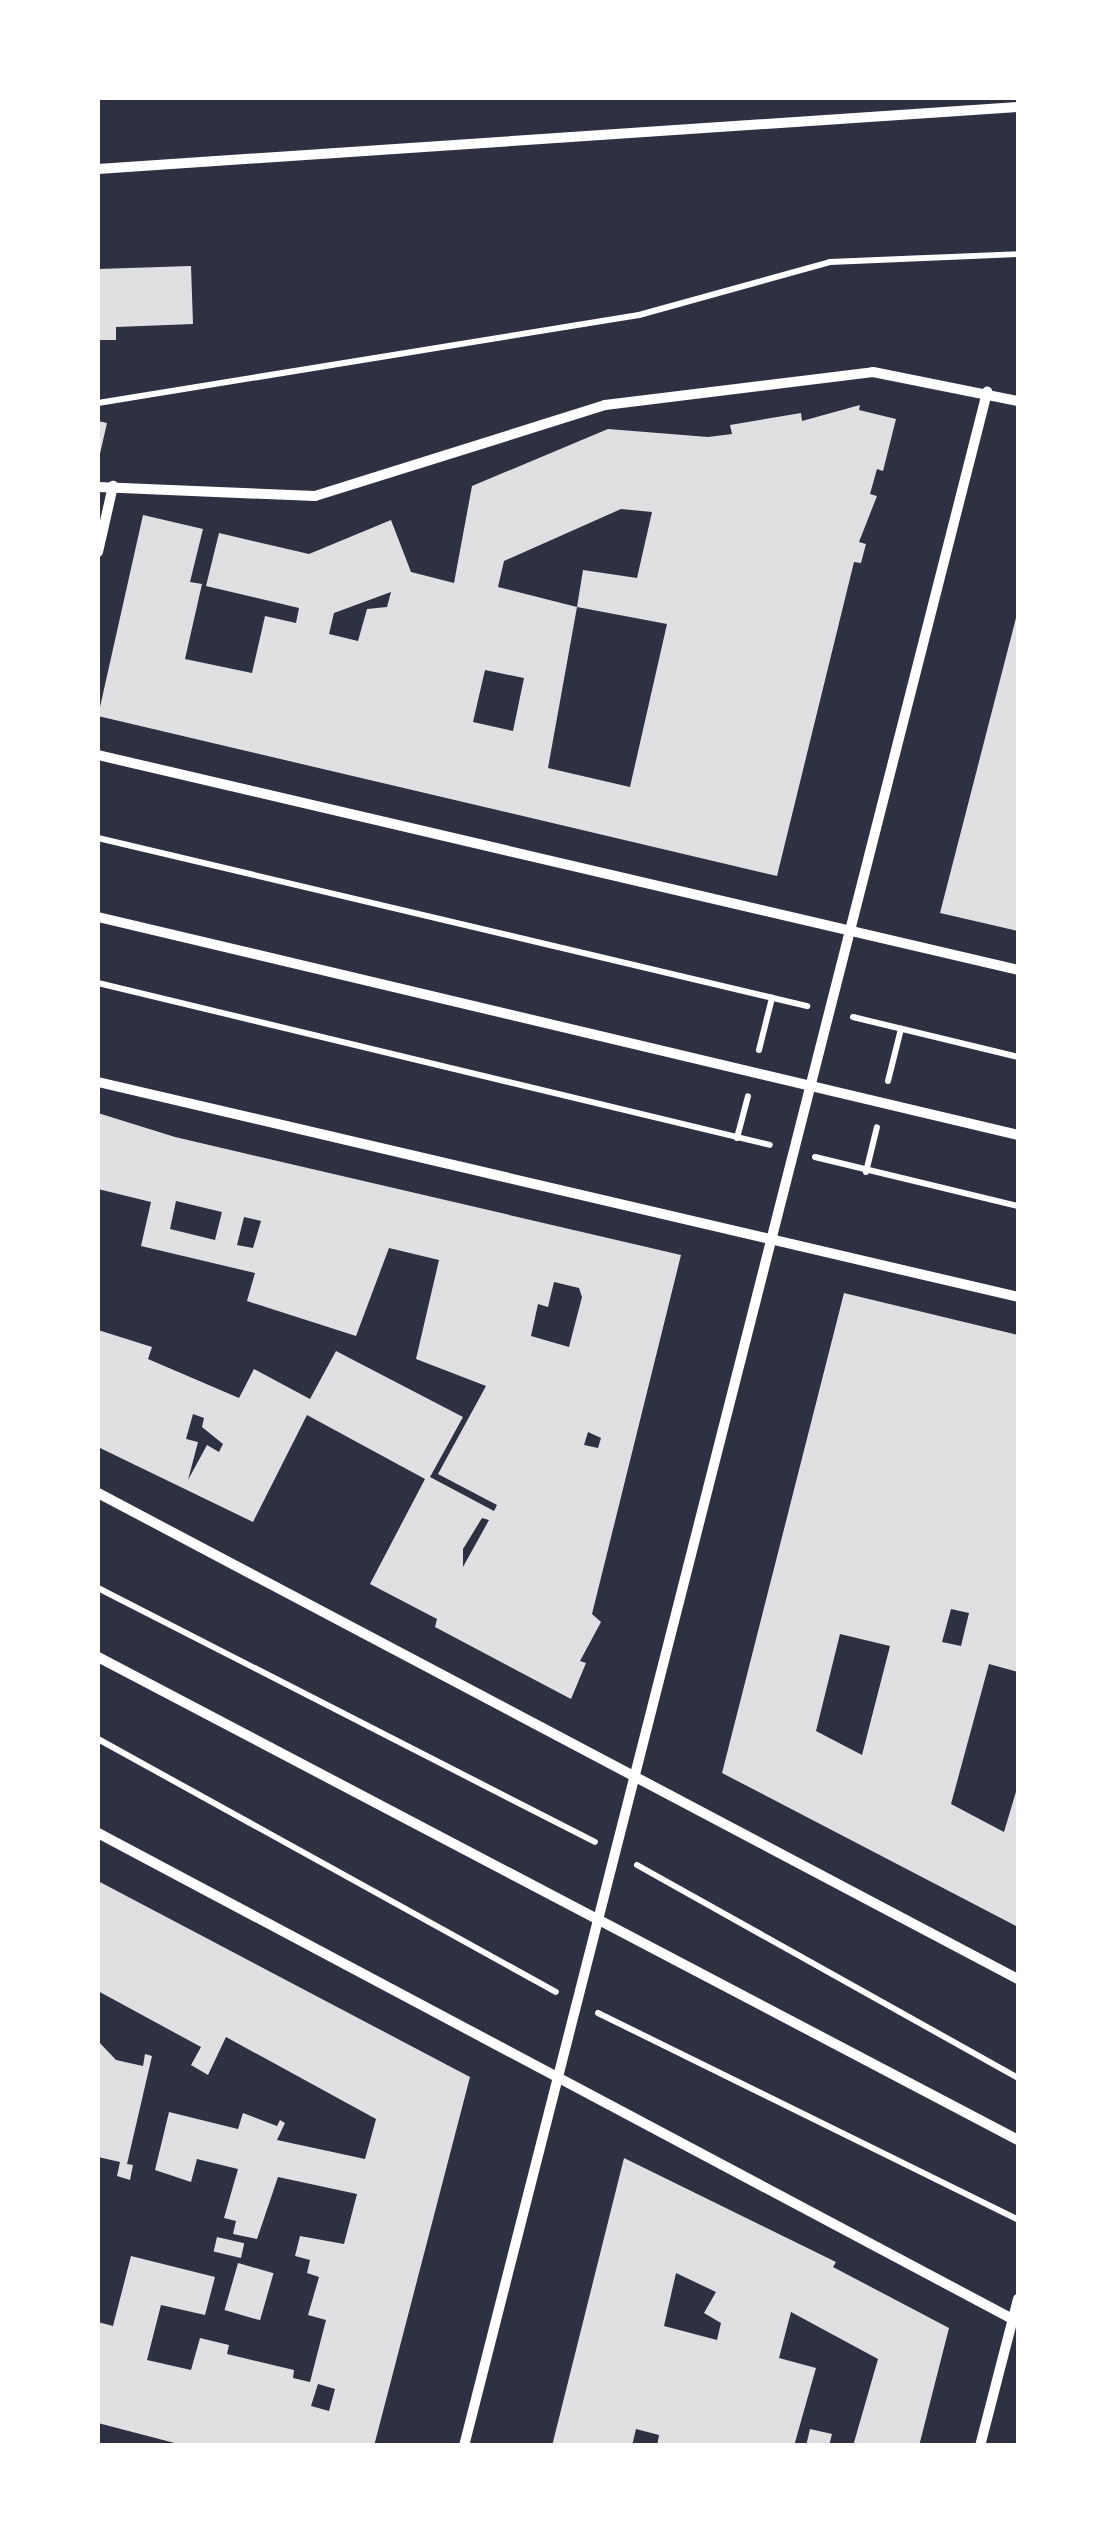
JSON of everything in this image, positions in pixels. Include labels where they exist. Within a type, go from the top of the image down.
[{"type":"street","points":[[98,168],[1018,107]]},
{"type":"street","points":[[98,487],[315,496],[606,405],[872,372],[986,392],[1018,402]]},
{"type":"street","points":[[464,2446],[986,392]]},
{"type":"street","points":[[98,552],[113,486]]},
{"type":"street","points":[[98,756],[1018,970]]},
{"type":"street","points":[[98,917],[1018,1135]]},
{"type":"street","points":[[98,1082],[1018,1297]]},
{"type":"street","points":[[98,1493],[1018,1979]]},
{"type":"street","points":[[98,1657],[596,1922],[1018,2140]]},
{"type":"street","points":[[98,1832],[1016,2320]]},
{"type":"street","points":[[980,2446],[1016,2320],[1018,2299]]},
{"type":"path","points":[[98,403],[638,315],[830,262],[1018,254]]},
{"type":"path","points":[[98,838],[1018,1057]]},
{"type":"path","points":[[98,983],[1018,1206]]},
{"type":"path","points":[[98,1588],[614,1852],[1018,2078]]},
{"type":"building","points":[[191,266],[193,324],[116,327],[116,340],[98,340],[98,269]]},
{"type":"building","points":[[860,405],[859,410],[896,419],[883,471],[877,469],[870,494],[877,496],[859,542],[866,544],[861,563],[854,562],[777,876],[98,716],[143,515],[203,529],[190,582],[202,584],[185,659],[252,673],[265,616],[296,623],[299,608],[206,586],[219,533],[309,554],[391,520],[411,572],[454,583],[472,486],[608,429],[708,437],[732,434],[730,425],[801,413],[802,421]],"holes":[[[621,509],[652,512],[637,578],[583,570],[577,607],[498,587],[504,561]],[[391,592],[387,607],[367,609],[358,641],[329,634],[334,613]],[[577,607],[667,624],[630,787],[548,768]],[[485,670],[524,678],[513,731],[473,722]]]},
{"type":"building","points":[[98,421],[107,423],[99,458],[98,458]]},
{"type":"building","points":[[1018,614],[1018,931],[940,913]]},
{"type":"building","points":[[98,1113],[175,1137],[681,1255],[592,1614],[601,1622],[580,1661],[586,1663],[571,1699],[435,1627],[437,1619],[370,1584],[425,1479],[307,1415],[253,1522],[98,1447],[98,1330],[152,1347],[148,1359],[239,1398],[254,1369],[310,1399],[336,1351],[463,1417],[430,1477],[494,1511],[497,1505],[438,1474],[486,1386],[416,1359],[439,1260],[389,1248],[356,1336],[247,1301],[255,1273],[141,1246],[151,1202],[98,1189]],"holes":[[[176,1201],[222,1212],[215,1240],[170,1229]],[[244,1217],[261,1221],[253,1248],[237,1245]],[[554,1282],[579,1288],[582,1297],[569,1347],[531,1336],[538,1304],[548,1307]],[[193,1414],[204,1418],[202,1427],[223,1444],[219,1452],[207,1445],[188,1480],[198,1442],[186,1439]],[[588,1432],[601,1438],[598,1448],[584,1445]],[[482,1518],[489,1520],[463,1567],[463,1549]]]},
{"type":"building","points":[[844,1293],[1018,1335],[1018,1672],[989,1664],[951,1804],[1004,1832],[1018,1785],[1018,1927],[722,1773]],"holes":[[[951,1609],[969,1613],[961,1646],[942,1642]],[[840,1634],[890,1646],[862,1755],[816,1731]]]},
{"type":"building","points":[[98,1881],[470,2077],[374,2446],[186,2446],[98,2423],[98,2322],[113,2326],[131,2256],[215,2277],[205,2315],[161,2305],[147,2360],[191,2370],[200,2338],[229,2345],[227,2354],[294,2370],[293,2378],[310,2382],[326,2320],[308,2315],[319,2277],[307,2273],[310,2260],[295,2256],[300,2236],[344,2244],[357,2194],[278,2177],[257,2239],[233,2234],[236,2221],[224,2218],[238,2169],[197,2159],[191,2182],[155,2170],[169,2112],[238,2129],[243,2113],[277,2126],[280,2120],[285,2123],[277,2140],[365,2159],[376,2119],[226,2037],[208,2075],[191,2065],[201,2047],[98,1991]],"holes":[[[318,2384],[335,2389],[329,2411],[311,2406]]]},
{"type":"building","points":[[98,2041],[116,2060],[143,2066],[145,2054],[152,2056],[127,2164],[133,2165],[130,2180],[117,2176],[120,2162],[98,2157]]},
{"type":"building","points":[[624,2158],[836,2262],[833,2267],[949,2328],[919,2446],[853,2446],[878,2359],[791,2312],[779,2358],[816,2368],[794,2446],[657,2446],[659,2435],[636,2429],[632,2446],[552,2446]],"holes":[[[676,2273],[716,2292],[704,2313],[721,2323],[717,2340],[664,2326]]]},
{"type":"building","points":[[217,2237],[244,2243],[241,2258],[214,2252]]},
{"type":"building","points":[[238,2263],[274,2273],[260,2320],[224,2310]]},
{"type":"building","points":[[810,2429],[832,2434],[829,2446],[806,2446]]}]
